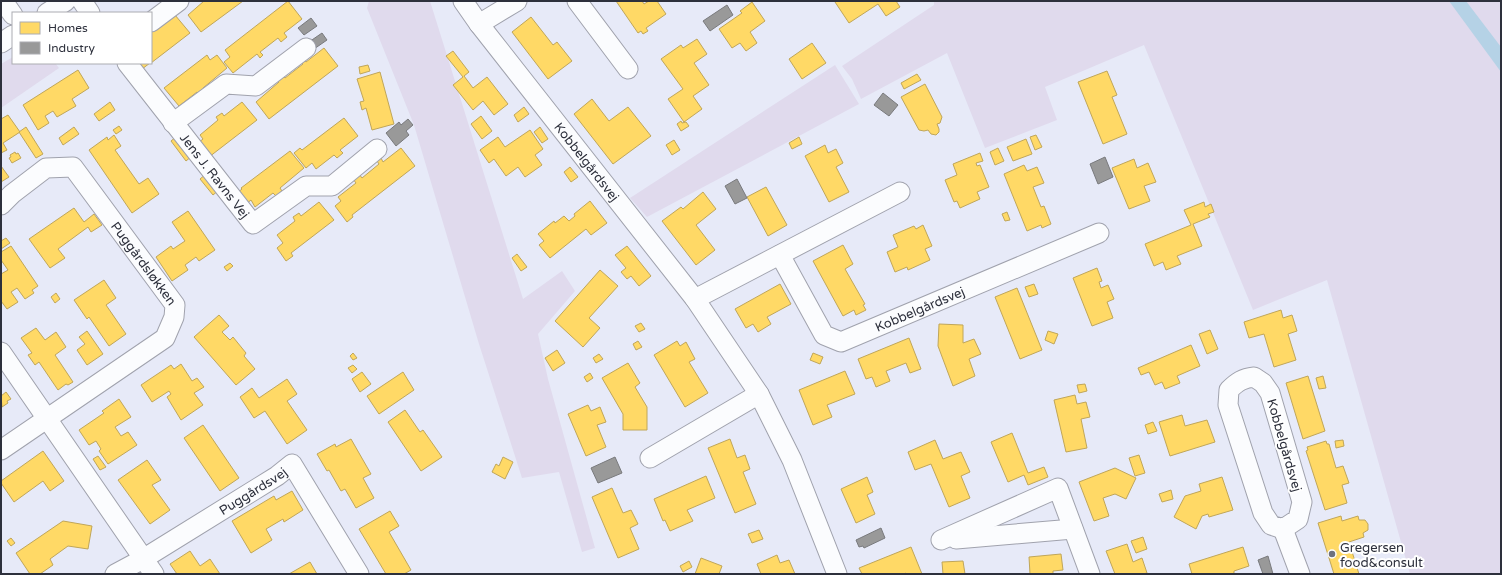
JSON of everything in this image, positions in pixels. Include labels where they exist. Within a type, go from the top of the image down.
[{"type":"street","points":[[3,1],[12,14]]},
{"type":"street","points":[[49,12],[66,1]]},
{"type":"street","points":[[82,1],[89,12]]},
{"type":"street","points":[[152,21],[179,1]]},
{"type":"street","name":"Kobbelgårdsvej","points":[[463,1],[479,24],[694,299],[759,394],[792,460],[836,574]]},
{"type":"street","points":[[479,24],[517,1]]},
{"type":"street","points":[[577,1],[628,69]]},
{"type":"street","points":[[1,43],[12,36]]},
{"type":"street","name":"Jens J. Ravns Vej","points":[[173,123],[226,84],[256,86],[306,48]]},
{"type":"street","name":"Jens J. Ravns Vej","points":[[128,64],[253,224],[306,186],[332,186],[378,149]]},
{"type":"street","name":"Puggårdsløkken","points":[[1,206],[12,194],[46,168],[73,167],[175,305],[174,317],[165,338],[46,418]]},
{"type":"street","points":[[694,299],[900,192]]},
{"type":"street","name":"Kobbelgårdsvej","points":[[780,255],[824,335],[841,342],[1099,233]]},
{"type":"street","points":[[1,352],[148,567]]},
{"type":"street","name":"Kobbelgårdsvej","points":[[1254,377],[1263,383],[1270,393],[1302,502],[1298,519],[1283,529],[1271,525],[1262,513],[1228,405],[1229,390],[1244,378],[1254,377]]},
{"type":"street","points":[[650,458],[759,394]]},
{"type":"street","points":[[1,450],[46,418]]},
{"type":"street","name":"Puggårdsvej","points":[[114,574],[148,567],[292,464],[358,574]]},
{"type":"street","points":[[1073,529],[940,540],[1058,488],[1090,574]]},
{"type":"street","points":[[1283,529],[1300,574]]},
{"type":"shaded area","points":[[369,1],[430,1],[523,299],[562,271],[575,291],[538,334],[548,379],[595,548],[582,552],[559,472],[522,478],[479,344],[414,125],[367,8]]},
{"type":"shaded area","points":[[934,1],[1501,1],[1501,574],[1410,574],[1327,280],[1253,310],[1144,45],[1045,87],[1057,120],[985,148],[947,53],[861,99],[852,79],[842,66],[934,5]]},
{"type":"shaded area","points":[[12,58],[12,64],[56,64],[59,68],[1,108],[1,64]]},
{"type":"shaded area","points":[[835,65],[859,104],[647,217],[630,198]]},
{"type":"water","points":[[1449,1],[1466,1],[1501,47],[1501,72]]},
{"type":"building: Homes","points":[[204,1],[243,1],[201,32],[188,15]]},
{"type":"building: Homes","points":[[288,1],[302,19],[284,33],[287,37],[281,42],[278,38],[260,52],[263,55],[260,58],[257,54],[233,73],[224,62],[230,57],[225,50]]},
{"type":"building: Homes","points":[[616,1],[642,1],[644,4],[649,1],[657,1],[666,14],[646,28],[648,31],[643,34],[641,31],[638,33]]},
{"type":"building: Homes","points":[[896,1],[900,7],[886,16],[878,4],[849,23],[835,2]]},
{"type":"building: Homes","points":[[752,2],[765,21],[750,32],[757,43],[746,51],[740,43],[732,48],[719,29],[742,13],[740,11]]},
{"type":"building: Homes","points":[[175,15],[190,33],[152,62],[152,27]]},
{"type":"building: Homes","points":[[531,17],[553,45],[557,42],[572,61],[548,79],[512,32]]},
{"type":"building: Homes","points":[[697,39],[707,54],[694,63],[709,85],[693,96],[702,109],[684,122],[668,99],[683,89],[661,59],[681,45],[683,48]]},
{"type":"building: Homes","points":[[812,43],[826,63],[802,79],[789,59]]},
{"type":"building: Homes","points":[[324,48],[338,66],[269,119],[256,102],[279,82],[276,79],[282,74],[285,78],[303,64],[300,61],[303,58],[306,62]]},
{"type":"building: Homes","points":[[453,51],[469,72],[464,76],[473,88],[487,77],[508,104],[494,115],[483,101],[473,110],[453,85],[463,77],[446,56]]},
{"type":"building: Homes","points":[[207,55],[210,60],[217,55],[227,68],[203,88],[205,91],[199,96],[197,92],[179,106],[164,88]]},
{"type":"building: Homes","points":[[138,64],[149,64],[142,69]]},
{"type":"building: Homes","points":[[368,65],[370,71],[360,74],[359,67]]},
{"type":"building: Homes","points":[[78,70],[89,88],[72,99],[76,106],[57,117],[53,111],[45,116],[49,123],[38,130],[23,105]]},
{"type":"building: Homes","points":[[1107,71],[1117,95],[1112,97],[1127,134],[1103,144],[1078,82]]},
{"type":"building: Homes","points":[[380,72],[394,124],[372,130],[366,108],[362,110],[360,102],[364,101],[357,79]]},
{"type":"building: Homes","points":[[917,74],[921,80],[904,89],[901,83]]},
{"type":"building: Homes","points":[[925,84],[942,117],[940,123],[937,124],[939,132],[936,135],[931,134],[928,130],[919,130],[901,97]]},
{"type":"building: Homes","points":[[592,99],[609,121],[628,107],[651,136],[613,164],[574,114]]},
{"type":"building: Homes","points":[[110,102],[115,110],[99,121],[94,114]]},
{"type":"building: Homes","points":[[242,102],[257,120],[209,157],[198,143],[203,139],[200,135],[218,120],[216,117],[222,113],[224,116]]},
{"type":"building: Homes","points":[[524,107],[529,114],[518,122],[514,115]]},
{"type":"building: Homes","points":[[8,115],[20,132],[3,143],[7,150],[1,153],[1,119]]},
{"type":"building: Homes","points":[[481,116],[492,131],[482,139],[471,124]]},
{"type":"building: Homes","points":[[344,118],[358,136],[340,150],[343,153],[337,158],[334,155],[316,169],[312,163],[306,168],[294,153],[300,148],[302,150]]},
{"type":"building: Homes","points":[[681,121],[682,123],[686,122],[689,126],[681,131],[677,124]]},
{"type":"building: Homes","points":[[119,126],[122,130],[116,134],[113,130]]},
{"type":"building: Homes","points":[[26,127],[43,154],[36,158],[19,132]]},
{"type":"building: Homes","points":[[74,127],[79,134],[63,145],[59,138]]},
{"type":"building: Homes","points":[[540,127],[548,139],[542,143],[534,132]]},
{"type":"building: Homes","points":[[530,130],[543,149],[535,155],[542,165],[525,177],[518,167],[506,176],[494,159],[489,163],[480,150],[498,137],[505,147]]},
{"type":"building: Homes","points":[[114,135],[121,146],[115,150],[139,184],[148,178],[159,194],[132,213],[89,150],[107,137],[108,140]]},
{"type":"building: Homes","points":[[1036,135],[1042,147],[1035,150],[1030,137]]},
{"type":"building: Homes","points":[[177,136],[192,156],[186,161],[171,141]]},
{"type":"building: Homes","points":[[799,137],[802,144],[792,149],[789,143]]},
{"type":"building: Homes","points":[[1026,139],[1032,154],[1013,161],[1007,147]]},
{"type":"building: Homes","points":[[674,140],[680,150],[672,155],[666,145]]},
{"type":"building: Homes","points":[[825,145],[828,153],[836,149],[843,163],[836,167],[849,192],[829,202],[805,156]]},
{"type":"building: Homes","points":[[401,148],[415,166],[352,215],[353,217],[347,222],[335,206],[341,201],[338,197],[356,183],[353,179],[359,174],[362,178],[379,164],[377,161],[381,158],[383,162]]},
{"type":"building: Homes","points":[[998,148],[1004,161],[995,165],[990,152]]},
{"type":"building: Homes","points":[[290,151],[304,168],[280,188],[282,191],[276,196],[273,193],[255,207],[251,200],[246,204],[237,193],[242,189],[241,188]]},
{"type":"building: Homes","points":[[15,152],[16,154],[18,153],[21,158],[12,163],[9,158],[11,157],[10,155]]},
{"type":"building: Homes","points":[[980,153],[983,161],[976,163],[977,166],[980,165],[989,187],[977,192],[980,199],[960,208],[957,201],[954,202],[945,180],[957,175],[953,164]]},
{"type":"building: Homes","points":[[1134,159],[1137,168],[1148,163],[1156,182],[1144,186],[1150,201],[1129,209],[1112,168]]},
{"type":"building: Homes","points":[[1024,165],[1027,171],[1037,167],[1044,183],[1033,187],[1041,207],[1044,206],[1051,224],[1042,228],[1041,225],[1027,231],[1004,174]]},
{"type":"building: Homes","points":[[1,166],[9,177],[1,182]]},
{"type":"building: Homes","points":[[570,167],[578,177],[571,182],[564,172]]},
{"type":"building: Homes","points":[[206,174],[219,190],[213,195],[200,179]]},
{"type":"building: Homes","points":[[766,187],[787,225],[768,236],[747,197]]},
{"type":"building: Homes","points":[[703,192],[716,209],[696,225],[715,250],[696,265],[662,221],[681,207],[683,209]]},
{"type":"building: Homes","points":[[590,201],[607,223],[591,235],[586,229],[550,258],[539,245],[544,241],[538,234],[554,221],[555,223],[564,216],[569,221],[575,216],[574,214]]},
{"type":"building: Homes","points":[[319,202],[334,220],[291,253],[293,256],[286,261],[277,248],[283,243],[277,235],[295,221],[293,217],[299,213],[301,216]]},
{"type":"building: Homes","points":[[1204,202],[1205,207],[1211,204],[1214,212],[1208,214],[1210,217],[1193,224],[1202,246],[1177,256],[1181,264],[1166,270],[1163,262],[1154,266],[1145,244],[1191,225],[1184,210]]},
{"type":"building: Homes","points":[[74,208],[84,222],[94,214],[102,225],[91,232],[88,227],[58,249],[65,258],[50,268],[29,239]]},
{"type":"building: Homes","points":[[188,211],[215,250],[199,261],[196,257],[185,265],[188,270],[172,281],[156,257],[171,246],[173,249],[185,241],[172,222]]},
{"type":"building: Homes","points":[[1007,212],[1010,220],[1005,221],[1002,214]]},
{"type":"building: Homes","points":[[923,225],[932,246],[925,249],[930,260],[908,270],[907,267],[895,272],[887,252],[898,247],[893,235],[914,226],[916,229]]},
{"type":"building: Homes","points":[[6,238],[10,243],[1,249],[1,241]]},
{"type":"building: Homes","points":[[843,245],[853,264],[845,269],[865,304],[863,305],[866,310],[856,315],[854,310],[843,316],[813,261]]},
{"type":"building: Homes","points":[[11,246],[38,286],[32,290],[34,293],[25,299],[17,288],[11,292],[18,302],[7,309],[1,301],[1,274],[8,270],[1,260],[1,252]]},
{"type":"building: Homes","points":[[627,246],[651,276],[639,286],[631,276],[627,279],[621,272],[626,268],[615,255]]},
{"type":"building: Homes","points":[[517,254],[527,267],[521,271],[512,258]]},
{"type":"building: Homes","points":[[230,263],[233,266],[227,271],[224,267]]},
{"type":"building: Homes","points":[[1097,268],[1102,281],[1099,282],[1101,288],[1108,285],[1114,299],[1107,302],[1113,318],[1092,326],[1073,278]]},
{"type":"building: Homes","points":[[600,270],[618,286],[589,318],[600,328],[583,347],[555,321]]},
{"type":"building: Homes","points":[[104,280],[116,298],[106,305],[126,334],[109,346],[89,317],[87,319],[74,300]]},
{"type":"building: Homes","points":[[780,284],[791,304],[767,317],[771,324],[758,332],[753,324],[746,328],[735,309]]},
{"type":"building: Homes","points":[[1034,284],[1038,294],[1029,297],[1025,287]]},
{"type":"building: Homes","points":[[1017,288],[1042,350],[1020,359],[995,297]]},
{"type":"building: Homes","points":[[56,293],[60,299],[55,303],[51,297]]},
{"type":"building: Homes","points":[[1281,310],[1283,318],[1292,315],[1297,331],[1288,334],[1296,360],[1274,367],[1264,334],[1249,338],[1244,322]]},
{"type":"building: Homes","points":[[219,315],[229,326],[222,332],[230,340],[233,337],[246,353],[244,356],[255,369],[236,385],[194,337]]},
{"type":"building: Homes","points":[[641,323],[645,329],[639,332],[635,326]]},
{"type":"building: Homes","points":[[939,324],[963,325],[963,343],[974,339],[981,354],[969,359],[975,376],[953,386],[938,346]]},
{"type":"building: Homes","points":[[36,328],[45,340],[56,332],[66,347],[55,355],[73,382],[68,385],[66,384],[58,390],[39,362],[35,365],[28,355],[32,353],[21,338]]},
{"type":"building: Homes","points":[[1210,330],[1218,349],[1207,354],[1199,334]]},
{"type":"building: Homes","points":[[87,331],[103,354],[87,365],[77,350],[85,344],[79,337]]},
{"type":"building: Homes","points":[[1048,331],[1058,334],[1054,344],[1045,340]]},
{"type":"building: Homes","points":[[909,338],[921,369],[910,373],[906,363],[886,371],[890,381],[876,387],[872,377],[866,379],[858,359]]},
{"type":"building: Homes","points":[[638,341],[642,347],[636,350],[633,344]]},
{"type":"building: Homes","points":[[677,341],[680,346],[686,342],[695,359],[689,362],[708,393],[685,407],[654,355]]},
{"type":"building: Homes","points":[[1191,345],[1200,366],[1177,376],[1180,383],[1165,389],[1162,382],[1155,385],[1149,372],[1141,375],[1138,368]]},
{"type":"building: Homes","points":[[557,350],[565,363],[553,371],[545,358]]},
{"type":"building: Homes","points":[[353,353],[357,358],[353,360],[350,356]]},
{"type":"building: Homes","points":[[813,353],[823,357],[820,364],[810,360]]},
{"type":"building: Homes","points":[[599,354],[603,359],[596,363],[593,358]]},
{"type":"building: Homes","points":[[628,363],[640,383],[635,387],[647,407],[647,430],[623,430],[623,414],[602,378]]},
{"type":"building: Homes","points":[[181,364],[192,381],[197,378],[204,387],[194,393],[203,405],[181,420],[167,397],[171,394],[169,391],[152,402],[141,385],[171,365],[174,369]]},
{"type":"building: Homes","points":[[353,365],[357,369],[352,373],[348,368]]},
{"type":"building: Homes","points":[[845,371],[855,394],[827,405],[832,417],[813,425],[799,390]]},
{"type":"building: Homes","points":[[362,372],[371,384],[360,392],[352,379]]},
{"type":"building: Homes","points":[[403,372],[414,390],[379,414],[367,396]]},
{"type":"building: Homes","points":[[590,373],[593,378],[587,382],[584,377]]},
{"type":"building: Homes","points":[[1308,376],[1325,431],[1303,439],[1286,383]]},
{"type":"building: Homes","points":[[1323,376],[1326,388],[1319,389],[1316,378]]},
{"type":"building: Homes","points":[[287,379],[297,394],[287,401],[307,430],[287,444],[265,411],[254,418],[240,397],[252,388],[259,398]]},
{"type":"building: Homes","points":[[1085,384],[1087,391],[1079,393],[1077,385]]},
{"type":"building: Homes","points":[[6,392],[11,399],[2,407],[1,396]]},
{"type":"building: Homes","points":[[1075,395],[1077,404],[1086,402],[1090,417],[1081,419],[1087,448],[1066,452],[1054,400]]},
{"type":"building: Homes","points":[[119,399],[131,417],[115,427],[121,436],[128,432],[137,445],[108,464],[99,451],[101,449],[96,441],[89,445],[79,430],[104,413],[102,411]]},
{"type":"building: Homes","points":[[588,405],[591,411],[600,407],[606,422],[597,425],[606,447],[586,456],[568,414]]},
{"type":"building: Homes","points":[[405,410],[420,432],[423,430],[442,457],[421,471],[388,422]]},
{"type":"building: Homes","points":[[1182,415],[1185,426],[1207,420],[1215,442],[1170,456],[1159,422]]},
{"type":"building: Homes","points":[[1153,422],[1157,431],[1148,434],[1145,425]]},
{"type":"building: Homes","points":[[203,425],[239,478],[220,491],[184,438]]},
{"type":"building: Homes","points":[[1012,433],[1028,473],[1044,467],[1048,477],[1028,485],[1024,475],[1008,482],[991,442]]},
{"type":"building: Homes","points":[[351,439],[371,474],[363,478],[374,498],[356,508],[345,489],[341,491],[329,470],[327,471],[317,454],[335,444],[336,447]]},
{"type":"building: Homes","points":[[730,439],[737,458],[745,455],[750,469],[743,472],[756,504],[735,513],[708,448]]},
{"type":"building: Homes","points":[[935,440],[943,459],[961,452],[970,472],[961,476],[970,498],[949,507],[931,464],[915,470],[908,452]]},
{"type":"building: Homes","points":[[1343,440],[1344,446],[1336,448],[1335,441]]},
{"type":"building: Homes","points":[[1326,441],[1327,444],[1329,444],[1336,468],[1343,466],[1349,483],[1342,485],[1347,503],[1325,510],[1306,451],[1308,450],[1307,447]]},
{"type":"building: Homes","points":[[43,451],[64,481],[50,491],[43,481],[14,502],[1,481]]},
{"type":"building: Homes","points":[[1139,455],[1145,473],[1135,476],[1129,458]]},
{"type":"building: Homes","points":[[98,456],[106,467],[100,470],[93,459]]},
{"type":"building: Homes","points":[[503,457],[513,462],[505,479],[492,472],[496,464],[499,466]]},
{"type":"building: Homes","points":[[147,460],[161,480],[152,485],[170,510],[150,524],[118,480]]},
{"type":"building: Homes","points":[[1115,468],[1136,478],[1126,499],[1115,494],[1103,498],[1109,516],[1094,521],[1079,482]]},
{"type":"building: Homes","points":[[706,476],[715,498],[687,510],[693,521],[670,531],[665,520],[663,521],[654,499]]},
{"type":"building: Homes","points":[[867,477],[873,492],[867,495],[875,514],[856,523],[841,489]]},
{"type":"building: Homes","points":[[1222,477],[1233,510],[1209,517],[1208,514],[1202,516],[1196,529],[1174,517],[1185,496],[1201,491],[1199,484]]},
{"type":"building: Homes","points":[[612,488],[623,513],[631,510],[638,524],[630,528],[639,549],[618,558],[592,497]]},
{"type":"building: Homes","points":[[1171,490],[1173,499],[1162,502],[1159,494]]},
{"type":"building: Homes","points":[[292,491],[303,510],[284,522],[283,519],[266,529],[272,540],[251,553],[232,521],[274,496],[276,500]]},
{"type":"building: Homes","points":[[390,511],[399,526],[389,532],[411,570],[404,574],[386,574],[359,529]]},
{"type":"building: Homes","points":[[1341,516],[1342,521],[1358,516],[1359,520],[1365,520],[1368,524],[1368,530],[1363,533],[1364,537],[1349,542],[1359,574],[1334,574],[1318,523]]},
{"type":"building: Homes","points":[[63,521],[92,526],[88,549],[68,546],[50,559],[53,565],[40,574],[30,574],[16,553]]},
{"type":"building: Homes","points":[[759,530],[763,539],[752,543],[748,534]]},
{"type":"building: Homes","points":[[1143,537],[1147,549],[1136,553],[1131,541]]},
{"type":"building: Homes","points":[[11,538],[15,543],[11,546],[7,541]]},
{"type":"building: Homes","points":[[1127,544],[1133,562],[1142,558],[1147,573],[1115,574],[1106,551]]},
{"type":"building: Homes","points":[[911,547],[922,574],[862,574],[859,568]]},
{"type":"building: Homes","points":[[1243,547],[1249,566],[1234,571],[1234,573],[1231,574],[1192,574],[1189,564]]},
{"type":"building: Homes","points":[[190,551],[200,566],[210,559],[220,574],[177,574],[170,564]]},
{"type":"building: Homes","points":[[1061,554],[1063,570],[1053,571],[1053,574],[1030,574],[1029,557]]},
{"type":"building: Homes","points":[[777,555],[780,563],[789,560],[795,574],[761,574],[757,564]]},
{"type":"building: Homes","points":[[701,558],[722,566],[719,574],[695,574]]},
{"type":"building: Homes","points":[[689,561],[692,567],[683,572],[680,566]]},
{"type":"building: Homes","points":[[963,561],[965,574],[943,574],[942,562]]},
{"type":"building: Homes","points":[[310,562],[317,574],[289,574]]},
{"type":"building: Industry","points":[[727,5],[733,15],[710,31],[703,21]]},
{"type":"building: Industry","points":[[311,18],[317,26],[304,35],[298,28]]},
{"type":"building: Industry","points":[[322,33],[327,40],[314,49],[309,42]]},
{"type":"building: Industry","points":[[883,93],[898,105],[889,116],[874,105]]},
{"type":"building: Industry","points":[[408,119],[413,125],[406,131],[409,135],[396,146],[386,133],[399,122],[401,125]]},
{"type":"building: Industry","points":[[1105,157],[1113,177],[1098,184],[1090,164]]},
{"type":"building: Industry","points":[[737,179],[747,198],[735,204],[725,186]]},
{"type":"building: Industry","points":[[615,457],[622,473],[598,483],[591,468]]},
{"type":"building: Industry","points":[[881,528],[885,538],[864,548],[863,546],[859,547],[856,540]]},
{"type":"building: Industry","points":[[1268,556],[1273,574],[1263,574],[1258,560]]},
{"type":"place","name":"Gregersen food&consult","points":[[1332,554]]}]
